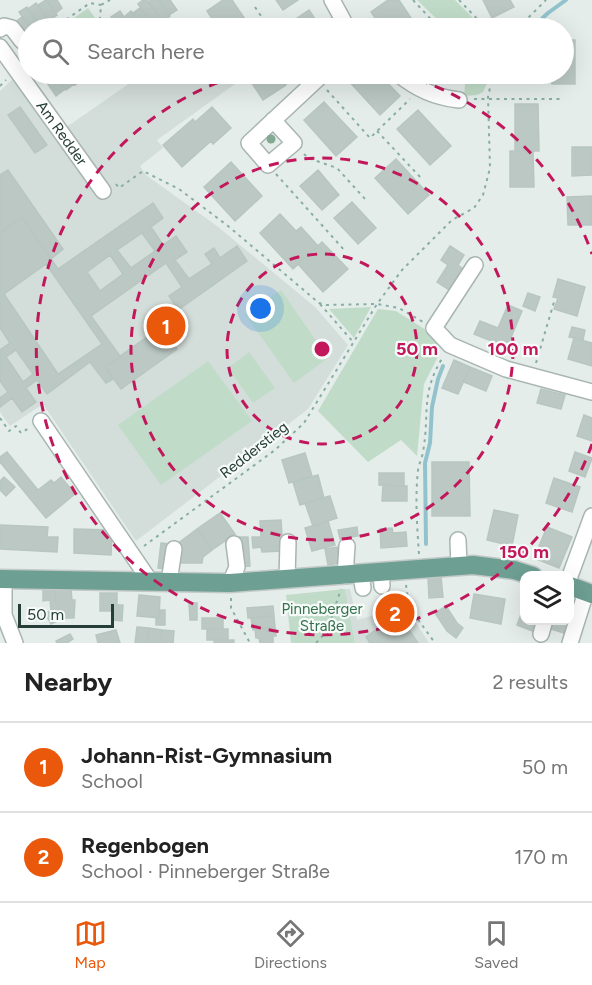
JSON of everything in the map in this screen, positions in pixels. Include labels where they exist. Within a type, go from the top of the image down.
[{"type":"main road","points":[[2,579],[230,583],[287,579],[381,579],[412,570],[459,566],[520,572]]},
{"type":"street","points":[[332,0],[342,18]]},
{"type":"street","points":[[0,29],[12,28],[18,36]]},
{"type":"street","name":"Am Redder","points":[[0,47],[18,70]]},
{"type":"street","name":"Am Redder","points":[[29,84],[108,186]]},
{"type":"street","points":[[273,120],[294,143],[268,165],[249,143],[273,120],[311,84]]},
{"type":"street","points":[[414,84],[438,97],[459,100]]},
{"type":"street","points":[[475,265],[434,328],[450,345],[506,369],[592,392]]},
{"type":"street","points":[[39,422],[132,555],[160,581],[174,549]]},
{"type":"street","points":[[572,571],[592,516]]},
{"type":"street","points":[[458,540],[459,566]]},
{"type":"street","points":[[287,579],[288,542]]},
{"type":"street","points":[[230,583],[237,567],[234,544]]},
{"type":"street","points":[[347,546],[357,579]]},
{"type":"street","points":[[2,579],[4,615],[15,643]]},
{"type":"street","points":[[570,643],[582,591]]},
{"type":"path","points":[[68,18],[90,3],[101,5],[110,0]]},
{"type":"path","points":[[413,0],[430,18]]},
{"type":"path","points":[[459,0],[476,18]]},
{"type":"path","points":[[528,18],[546,0]]},
{"type":"path","points":[[100,18],[101,5]]},
{"type":"path","points":[[255,7],[262,18]]},
{"type":"path","points":[[326,84],[370,138],[421,88]]},
{"type":"path","name":"Redderstieg","points":[[132,555],[275,450],[304,423],[377,304],[402,270],[452,220],[474,208],[483,195],[490,168],[489,97],[491,84]]},
{"type":"path","points":[[489,97],[564,99]]},
{"type":"path","points":[[377,131],[421,178]]},
{"type":"path","points":[[294,143],[308,158],[337,168],[365,199]]},
{"type":"path","points":[[268,165],[346,252]]},
{"type":"path","points":[[108,186],[119,188],[143,171],[179,189],[228,226],[319,303],[354,343]]},
{"type":"path","points":[[532,377],[554,302]]},
{"type":"path","points":[[319,303],[342,306],[377,304],[399,308],[434,328]]},
{"type":"path","points":[[435,643],[409,607],[418,468],[423,452],[428,389],[433,373],[450,345]]},
{"type":"path","points":[[0,418],[9,431],[16,426],[21,432],[39,422]]},
{"type":"path","points":[[316,643],[327,631],[357,579]]},
{"type":"path","points":[[230,583],[231,609],[250,643]]},
{"type":"shaded area","points":[[14,78],[55,135],[129,84],[235,84],[157,140],[163,148],[140,166],[146,175],[217,226],[315,307],[348,345],[308,409],[136,541],[43,404],[10,426],[0,412],[0,91]]},
{"type":"shaded area","points":[[345,589],[350,589],[357,620],[405,606],[429,643],[355,643]]},
{"type":"green space","points":[[417,0],[455,0],[473,18],[436,18]]},
{"type":"green space","points":[[88,8],[95,18],[74,18]]},
{"type":"green space","points":[[465,84],[487,84],[483,92],[464,96]]},
{"type":"green space","points":[[281,290],[328,358],[294,383],[245,314]]},
{"type":"green space","points":[[371,307],[354,338],[329,309]]},
{"type":"green space","points":[[378,309],[396,311],[431,333],[438,343],[439,355],[424,384],[417,456],[401,440],[368,462],[318,411]]},
{"type":"green space","points":[[249,352],[275,388],[253,403],[228,368]]},
{"type":"green space","points":[[208,361],[252,421],[161,485],[118,425]]},
{"type":"green space","name":"Pinneberger Straße","points":[[345,589],[355,643],[291,643],[286,595]]},
{"type":"building","points":[[46,0],[57,0],[62,8],[56,13]]},
{"type":"building","points":[[46,0],[57,15],[47,18],[38,5]]},
{"type":"building","points":[[147,0],[160,18],[148,18],[138,4]]},
{"type":"building","points":[[159,0],[170,16],[160,18],[148,2]]},
{"type":"building","points":[[159,0],[170,0],[177,10],[169,15]]},
{"type":"building","points":[[223,0],[232,0],[244,18],[212,18],[207,11]]},
{"type":"building","points":[[276,0],[298,0],[283,10]]},
{"type":"building","points":[[388,0],[399,0],[411,18],[375,18],[371,12]]},
{"type":"building","points":[[483,0],[510,0],[514,7],[492,18]]},
{"type":"building","points":[[36,3],[47,18],[34,18],[28,9]]},
{"type":"building","points":[[27,7],[35,18],[23,18],[19,12]]},
{"type":"building","points":[[140,8],[148,18],[137,18],[133,13]]},
{"type":"building","points":[[309,10],[314,18],[297,18]]},
{"type":"building","points":[[120,11],[125,18],[112,18]]},
{"type":"building","points":[[131,11],[136,18],[125,18]]},
{"type":"building","points":[[574,40],[575,40],[574,84]]},
{"type":"building","points":[[48,84],[61,84],[65,89],[56,96]]},
{"type":"building","points":[[62,84],[74,84],[66,90]]},
{"type":"building","points":[[253,84],[286,85],[263,100]]},
{"type":"building","points":[[352,84],[389,84],[400,96],[380,115]]},
{"type":"building","points":[[324,102],[357,137],[336,156],[304,120]]},
{"type":"building","points":[[515,104],[538,104],[539,151],[515,151]]},
{"type":"building","points":[[20,107],[47,145],[35,153],[8,115]]},
{"type":"building","points":[[212,107],[231,128],[213,144],[211,141],[182,167],[163,145],[193,119],[195,122]]},
{"type":"building","points":[[418,110],[451,146],[430,165],[397,129]]},
{"type":"building","points":[[572,147],[592,147],[592,175],[572,176]]},
{"type":"building","points":[[510,151],[533,151],[534,187],[510,187]]},
{"type":"building","points":[[396,159],[429,195],[408,214],[375,178]]},
{"type":"building","points":[[231,162],[262,196],[235,221],[204,187]]},
{"type":"building","points":[[8,170],[63,249],[51,259],[22,217],[0,233],[0,175]]},
{"type":"building","points":[[318,170],[339,195],[322,210],[300,186]]},
{"type":"building","points":[[592,196],[592,225],[568,225],[567,197]]},
{"type":"building","points":[[352,202],[376,228],[358,244],[334,218]]},
{"type":"building","points":[[153,203],[163,218],[151,227],[163,245],[176,236],[187,252],[175,260],[189,279],[212,264],[205,254],[214,248],[220,258],[237,246],[247,261],[178,310],[169,296],[182,287],[166,263],[91,316],[120,356],[105,367],[113,379],[106,383],[90,362],[47,394],[37,380],[26,388],[36,402],[22,412],[12,398],[0,407],[0,398],[8,392],[0,381],[0,350],[10,343],[0,328],[0,233],[22,217],[58,269]],"holes":[[[142,233],[155,251],[131,268],[117,250]],[[110,255],[123,274],[100,291],[87,272]],[[46,264],[102,344],[58,374],[4,294]],[[16,350],[33,374],[23,382],[6,357]]]},
{"type":"building","points":[[280,214],[296,231],[301,227],[318,246],[293,269],[260,233]]},
{"type":"building","points":[[322,242],[348,269],[323,292],[298,264]]},
{"type":"building","points":[[450,246],[464,255],[458,265],[467,272],[454,293],[437,282],[448,265],[441,260]]},
{"type":"building","points":[[558,279],[585,287],[577,316],[554,309],[558,298],[553,297]]},
{"type":"building","points":[[528,293],[540,297],[535,311],[523,306]]},
{"type":"building","points":[[508,305],[522,311],[507,347],[474,334],[480,321],[498,328]]},
{"type":"building","points":[[161,327],[177,349],[121,389],[105,367]]},
{"type":"building","points":[[572,327],[585,330],[583,340],[569,337]]},
{"type":"building","points":[[574,338],[592,343],[592,366],[568,359]]},
{"type":"building","points":[[454,360],[470,367],[458,394],[442,388]]},
{"type":"building","points":[[470,367],[492,376],[486,391],[464,382]]},
{"type":"building","points":[[541,389],[565,395],[561,409],[537,403]]},
{"type":"building","points":[[584,415],[592,418],[592,441],[577,436]]},
{"type":"building","points":[[7,452],[38,490],[51,480],[54,483],[61,477],[75,494],[46,518],[0,462],[0,457]]},
{"type":"building","points":[[575,452],[592,458],[585,477],[569,471]]},
{"type":"building","points":[[305,453],[312,476],[289,483],[282,460]]},
{"type":"building","points":[[432,462],[469,462],[470,516],[432,516]]},
{"type":"building","points":[[379,473],[404,473],[404,486],[379,485]]},
{"type":"building","points":[[318,475],[324,498],[300,505],[293,482]]},
{"type":"building","points":[[4,477],[15,487],[6,496],[0,490],[0,481]]},
{"type":"building","points":[[554,478],[580,487],[572,512],[546,503]]},
{"type":"building","points":[[383,485],[407,486],[407,501],[382,501]]},
{"type":"building","points":[[330,496],[337,518],[313,526],[305,503]]},
{"type":"building","points":[[494,510],[518,515],[512,546],[487,540]]},
{"type":"building","points":[[220,513],[235,534],[212,550],[197,529]]},
{"type":"building","points":[[281,520],[283,551],[262,552],[261,547],[253,548],[252,537],[261,537],[260,521]]},
{"type":"building","points":[[328,521],[335,545],[312,551],[305,528]]},
{"type":"building","points":[[0,525],[48,527],[47,537],[58,537],[57,552],[0,549]]},
{"type":"building","points":[[357,527],[358,536],[340,539],[338,530]]},
{"type":"building","points":[[547,527],[572,537],[559,568],[534,558]]},
{"type":"building","points":[[392,528],[393,533],[406,532],[407,546],[381,548],[380,529]]},
{"type":"building","points":[[74,529],[112,530],[111,555],[74,553]]},
{"type":"building","points":[[197,529],[212,550],[203,557],[202,563],[178,563],[177,544]]},
{"type":"building","points":[[238,537],[248,537],[250,566],[240,567]]},
{"type":"building","points":[[161,543],[170,544],[167,569],[158,568]]},
{"type":"building","points":[[337,547],[340,563],[328,565],[325,549]]},
{"type":"building","points":[[441,577],[443,597],[429,598],[428,578]]},
{"type":"building","points":[[43,588],[56,588],[55,600],[64,618],[51,624],[45,613],[51,611],[50,600],[43,601]]},
{"type":"building","points":[[56,588],[71,589],[72,600],[75,600],[74,618],[64,618],[55,600]]},
{"type":"building","points":[[100,593],[117,593],[117,605],[123,605],[122,621],[113,620],[113,611],[100,611]]},
{"type":"building","points":[[474,594],[505,599],[501,624],[470,618]]},
{"type":"building","points":[[139,595],[160,597],[159,618],[137,616]]},
{"type":"building","points":[[189,603],[197,603],[197,620],[190,620]]},
{"type":"building","points":[[273,606],[274,616],[248,618],[247,608]]},
{"type":"building","points":[[446,606],[463,628],[456,638],[447,631],[435,613]]},
{"type":"building","points":[[160,610],[165,610],[165,625],[156,625],[156,618],[159,618]]},
{"type":"building","points":[[398,614],[418,643],[370,643],[366,637]]},
{"type":"building","points":[[274,616],[275,627],[253,630],[251,618]]},
{"type":"building","points":[[520,617],[520,625],[541,625],[538,633],[517,625]]},
{"type":"building","points":[[202,618],[223,618],[223,629],[202,629]]},
{"type":"building","points":[[549,625],[567,625],[564,633],[548,628]]},
{"type":"building","points":[[137,627],[149,628],[148,643],[135,643]]},
{"type":"building","points":[[275,627],[276,636],[273,636],[273,643],[260,643],[259,638],[256,638],[255,629]]},
{"type":"building","points":[[149,628],[162,630],[160,643],[148,643]]},
{"type":"building","points":[[207,629],[228,629],[228,640],[207,640]]},
{"type":"building","points":[[116,630],[120,643],[98,643],[96,635]]},
{"type":"building","points":[[162,630],[174,631],[173,643],[160,643]]},
{"type":"building","points":[[70,634],[73,639],[67,643],[57,643],[56,641]]},
{"type":"building","points":[[214,640],[234,640],[234,643],[214,643]]},
{"type":"waterway","points":[[543,18],[566,0]]},
{"type":"waterway","points":[[426,544],[425,463],[430,443],[432,407],[443,366]]},
{"type":"place","name":"Johann-Rist-Gymnasium","points":[[166,326]]},
{"type":"place","name":"Regenbogen","points":[[395,613]]}]
